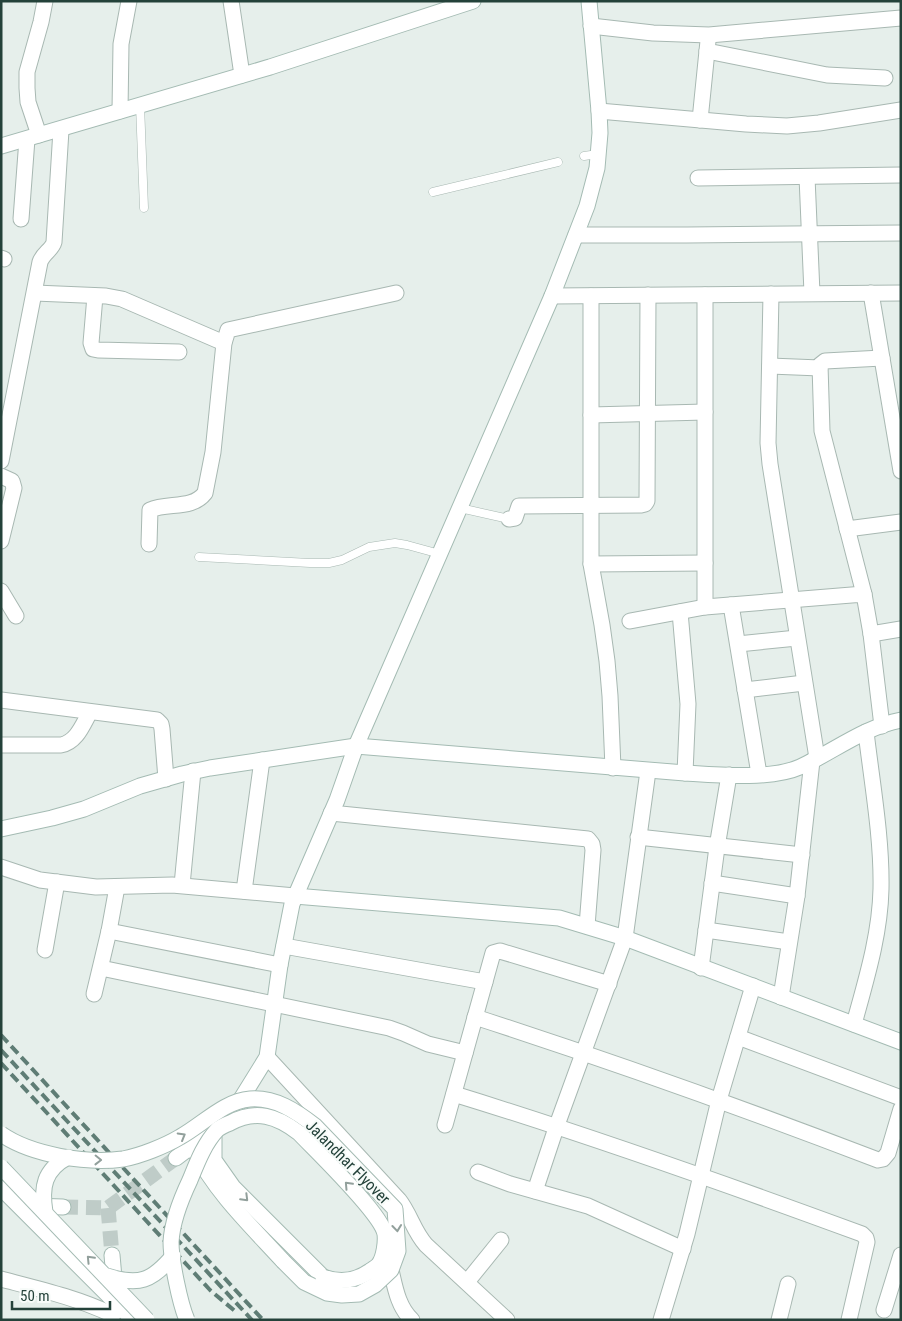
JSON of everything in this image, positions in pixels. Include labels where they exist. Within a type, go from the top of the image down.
[{"type":"street","points":[[21,219],[33,137],[26,88],[27,72],[42,22],[45,1]]},
{"type":"street","points":[[120,111],[121,44],[129,1]]},
{"type":"street","points":[[231,1],[242,75]]},
{"type":"street","points":[[1,146],[242,75],[473,1]]},
{"type":"street","points":[[176,1158],[233,1112],[267,1056],[280,965],[295,896],[331,813],[356,746],[552,296],[587,206],[597,168],[591,155],[599,111],[589,1]]},
{"type":"street","points":[[591,26],[662,34],[709,35],[901,18]]},
{"type":"street","points":[[700,120],[709,35]]},
{"type":"street","points":[[707,51],[827,76],[885,78]]},
{"type":"street","points":[[599,111],[787,126],[901,110]]},
{"type":"street","points":[[1,461],[3,440],[42,256],[53,247],[54,242],[60,130]]},
{"type":"street","points":[[698,178],[901,175]]},
{"type":"street","points":[[807,177],[812,293]]},
{"type":"street","points":[[576,235],[901,233]]},
{"type":"street","points":[[35,293],[122,299],[224,343]]},
{"type":"street","points":[[149,544],[150,510],[194,503],[201,499],[205,493],[213,452],[225,335],[228,330],[396,293]]},
{"type":"street","points":[[871,293],[901,471]]},
{"type":"street","points":[[552,296],[901,293]]},
{"type":"street","points":[[771,294],[768,443],[814,760],[797,896],[781,997]]},
{"type":"street","points":[[509,520],[515,518],[519,506],[641,505],[647,501],[648,295]]},
{"type":"street","points":[[705,295],[705,608]]},
{"type":"street","points":[[95,296],[90,343],[93,349],[179,352]]},
{"type":"street","points":[[590,296],[591,564],[607,662],[613,768]]},
{"type":"street","points":[[882,358],[825,360],[821,363],[820,368],[822,431],[864,594],[871,634],[882,726]]},
{"type":"street","points":[[770,366],[820,368]]},
{"type":"street","points":[[591,415],[705,412]]},
{"type":"street","points":[[1,476],[12,481],[14,488],[1,541]]},
{"type":"street","points":[[847,529],[901,522]]},
{"type":"street","points":[[591,564],[706,563]]},
{"type":"street","points":[[1,591],[16,616]]},
{"type":"street","points":[[630,620],[732,605],[864,594]]},
{"type":"street","points":[[732,605],[760,774]]},
{"type":"street","points":[[680,612],[688,704],[685,773]]},
{"type":"street","points":[[871,634],[901,629]]},
{"type":"street","points":[[738,644],[797,638]]},
{"type":"street","points":[[746,690],[804,683]]},
{"type":"street","points":[[1,700],[157,720],[161,724],[162,729],[166,778]]},
{"type":"street","points":[[1,745],[61,746],[67,744],[74,739],[90,712]]},
{"type":"street","points":[[1,829],[84,809],[140,786],[193,771],[356,746],[648,771],[729,775],[760,774],[786,772],[814,760],[866,732],[901,720]]},
{"type":"street","points":[[854,1024],[873,951],[879,917],[881,888],[866,732]]},
{"type":"street","points":[[244,891],[262,760]]},
{"type":"street","points":[[182,885],[193,771]]},
{"type":"street","points":[[535,1191],[625,938],[648,771]]},
{"type":"street","points":[[701,968],[717,847],[729,775]]},
{"type":"street","points":[[331,813],[588,839],[592,844],[592,850],[586,926]]},
{"type":"street","points":[[638,837],[802,856]]},
{"type":"street","points":[[1,867],[24,876],[96,888],[182,885],[559,918],[625,938],[901,1042]]},
{"type":"street","points":[[46,950],[57,882]]},
{"type":"street","points":[[712,883],[797,896]]},
{"type":"street","points":[[94,994],[117,887]]},
{"type":"street","points":[[706,930],[789,942]]},
{"type":"street","points":[[109,931],[280,965]]},
{"type":"street","points":[[284,946],[485,982]]},
{"type":"street","points":[[445,1125],[492,956],[496,951],[609,984]]},
{"type":"street","points":[[101,968],[389,1028],[403,1032],[428,1044],[465,1053]]},
{"type":"street","points":[[661,1320],[683,1250],[719,1100],[753,986]]},
{"type":"street","points":[[475,1018],[584,1052],[878,1160],[883,1159],[888,1153],[901,1109]]},
{"type":"street","points":[[738,1037],[901,1098]]},
{"type":"street","points":[[267,1056],[399,1200],[408,1212],[417,1233],[426,1245],[507,1320]]},
{"type":"street","points":[[454,1094],[557,1125],[862,1234],[868,1242],[849,1320]]},
{"type":"street","name":"Jalandhar Flyover","points":[[1,1134],[38,1151],[98,1161],[122,1159],[137,1156],[179,1138],[228,1105],[248,1099],[267,1100],[287,1106],[315,1126],[394,1209],[398,1251],[392,1270]]},
{"type":"street","name":"Jalandhar Flyover","points":[[187,1320],[177,1283],[171,1242],[176,1215],[204,1148],[218,1129],[238,1118],[252,1114],[266,1116],[285,1122],[299,1133],[376,1216],[385,1234],[383,1254],[379,1264],[366,1274],[348,1280],[334,1281],[323,1277],[233,1187],[214,1160],[214,1129]]},
{"type":"street","points":[[192,1147],[204,1170],[220,1191],[304,1282],[327,1293],[342,1295],[359,1294],[375,1285],[392,1270],[399,1300],[412,1320]]},
{"type":"street","points":[[45,1212],[42,1194],[47,1176],[56,1163],[68,1157]]},
{"type":"street","points":[[1,1167],[147,1320]]},
{"type":"street","points":[[478,1172],[588,1206],[683,1250]]},
{"type":"street","points":[[1,1188],[115,1311]]},
{"type":"street","points":[[19,1206],[63,1207]]},
{"type":"street","points":[[467,1282],[501,1240]]},
{"type":"street","points":[[112,1255],[115,1311]]},
{"type":"street","points":[[884,1310],[901,1255]]},
{"type":"street","points":[[106,1276],[125,1282],[144,1280],[162,1269],[173,1256]]},
{"type":"street","points":[[1,1279],[115,1311],[133,1320]]},
{"type":"street","points":[[779,1320],[788,1284]]},
{"type":"lane","points":[[140,105],[144,208]]},
{"type":"lane","points":[[433,192],[558,162]]},
{"type":"lane","points":[[460,508],[509,520]]},
{"type":"lane","points":[[199,557],[329,563],[342,560],[370,547],[395,544],[407,545],[440,554]]},
{"type":"tunnel","points":[[63,1207],[108,1208],[176,1158]]},
{"type":"tunnel","points":[[108,1208],[112,1255]]},
{"type":"railway","points":[[1,1035],[263,1320]]},
{"type":"railway","points":[[1,1050],[252,1320]]},
{"type":"railway","points":[[1,1063],[210,1290],[236,1312]]}]
